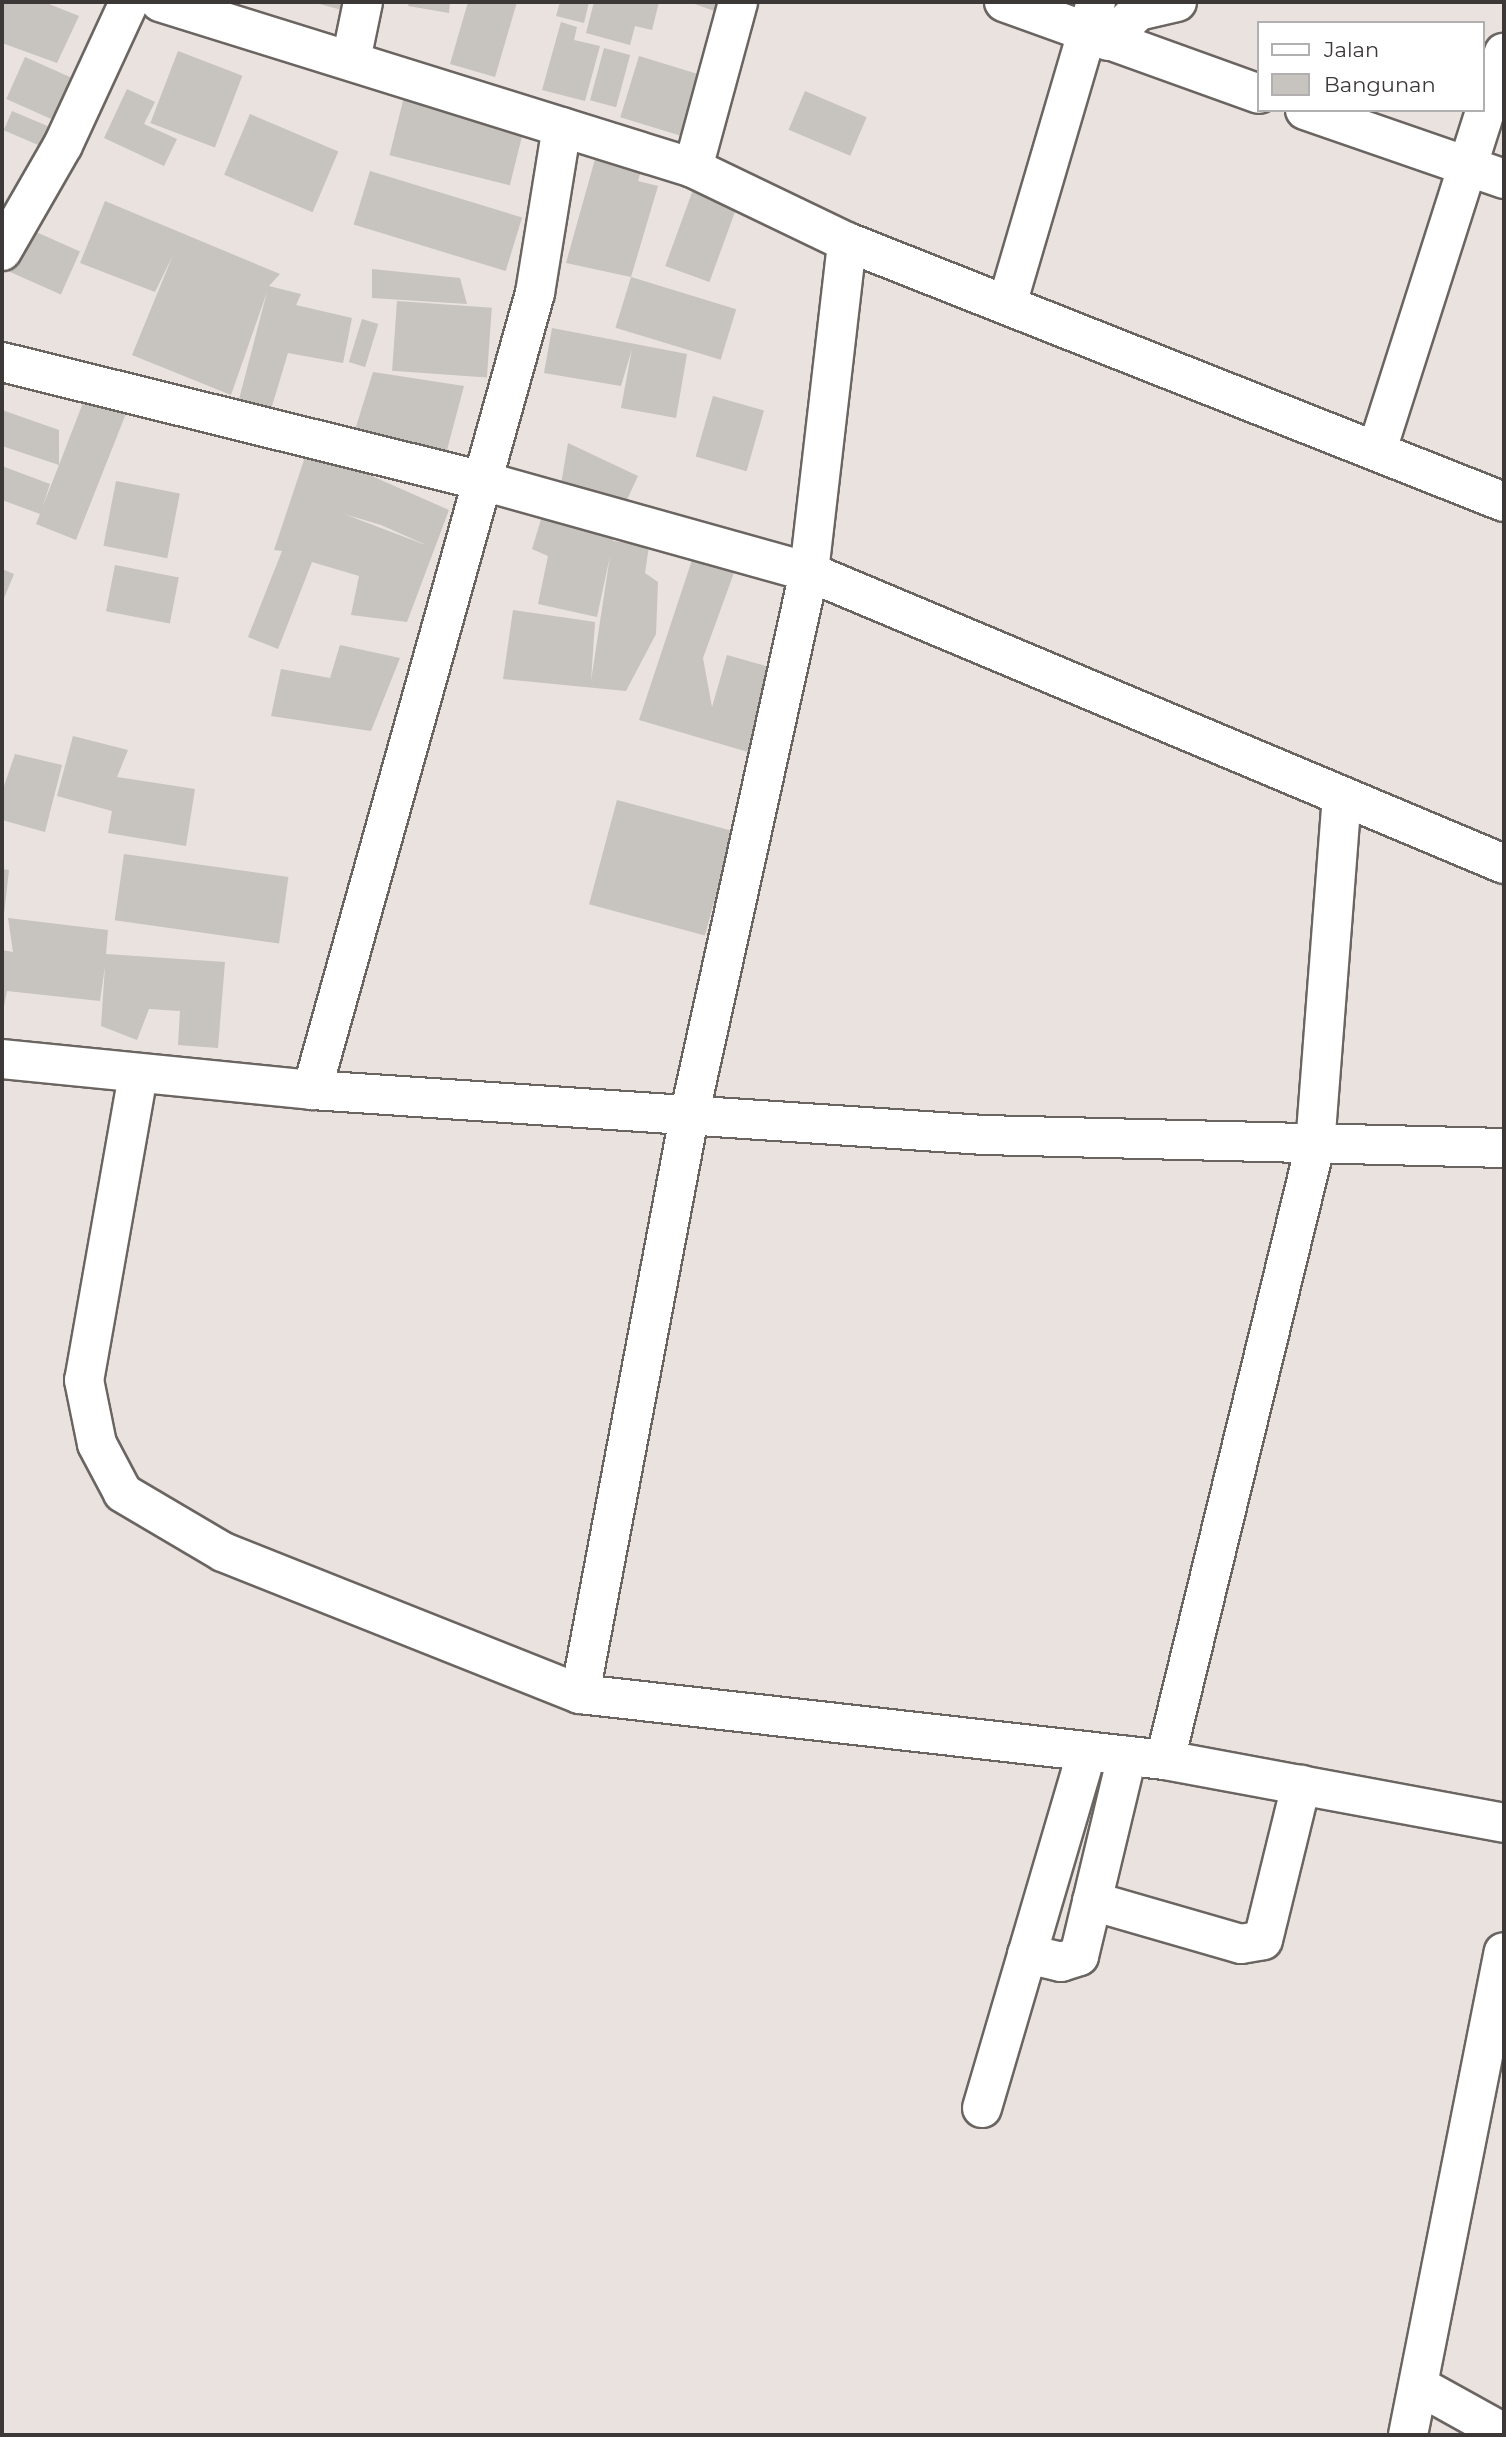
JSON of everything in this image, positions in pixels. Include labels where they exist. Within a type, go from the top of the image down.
[{"type":"street","points":[[2,251],[63,145],[129,2]]},
{"type":"street","points":[[160,2],[693,167],[847,242],[1008,301],[1504,502]]},
{"type":"street","points":[[351,60],[363,2]]},
{"type":"street","points":[[693,167],[738,2]]},
{"type":"street","points":[[1004,2],[1097,25],[1258,94]]},
{"type":"street","points":[[1097,25],[1138,11],[1177,2]]},
{"type":"street","points":[[1008,301],[1097,25]]},
{"type":"street","points":[[1485,110],[1504,53]]},
{"type":"street","points":[[1312,112],[1504,179]]},
{"type":"street","points":[[1377,450],[1484,112]]},
{"type":"street","points":[[312,1090],[535,293],[562,127]]},
{"type":"street","points":[[579,1694],[690,1112],[809,572],[847,242]]},
{"type":"street","points":[[2,362],[483,481],[809,572],[1504,864]]},
{"type":"street","points":[[1165,1760],[1315,1146],[1342,797]]},
{"type":"street","points":[[2,1059],[138,1075],[312,1090],[690,1112],[984,1135],[1315,1146],[1504,1148]]},
{"type":"street","points":[[138,1075],[84,1380],[96,1444],[123,1493],[223,1552],[579,1694],[1165,1760],[1504,1823]]},
{"type":"street","points":[[982,2108],[1087,1752]]},
{"type":"street","points":[[1027,1954],[1075,1961],[1126,1756]]},
{"type":"street","points":[[1092,1901],[1241,1944],[1263,1940],[1301,1785]]},
{"type":"street","points":[[1408,2435],[1493,2077],[1504,1952]]},
{"type":"street","points":[[1421,2387],[1504,2433]]},
{"type":"building","points":[[2,2],[44,2],[79,16],[57,63],[2,43]]},
{"type":"building","points":[[312,2],[356,2],[353,13]]},
{"type":"building","points":[[409,2],[450,2],[449,13],[408,6]]},
{"type":"building","points":[[468,2],[517,2],[495,77],[450,64]]},
{"type":"building","points":[[560,2],[589,2],[584,23],[556,16]]},
{"type":"building","points":[[594,2],[659,2],[652,30],[635,26],[630,45],[586,33]]},
{"type":"building","points":[[689,2],[727,2],[723,14]]},
{"type":"building","points":[[561,22],[577,27],[574,40],[600,46],[585,101],[542,90]]},
{"type":"building","points":[[604,48],[630,55],[616,107],[590,100]]},
{"type":"building","points":[[178,51],[242,76],[215,148],[150,123]]},
{"type":"building","points":[[639,56],[701,75],[682,136],[620,117]]},
{"type":"building","points":[[25,57],[74,79],[56,121],[6,99]]},
{"type":"building","points":[[127,89],[155,102],[144,124],[177,139],[164,166],[104,138]]},
{"type":"building","points":[[805,91],[867,117],[850,156],[789,130]]},
{"type":"building","points":[[404,97],[524,127],[510,185],[389,155]]},
{"type":"building","points":[[12,111],[52,128],[43,147],[4,130]]},
{"type":"building","points":[[250,114],[338,152],[313,212],[224,175]]},
{"type":"building","points":[[597,152],[643,164],[638,181],[658,186],[631,277],[566,263]]},
{"type":"building","points":[[370,171],[522,217],[506,271],[354,225]]},
{"type":"building","points":[[694,187],[738,203],[709,282],[665,266]]},
{"type":"building","points":[[105,201],[280,274],[269,286],[301,294],[296,305],[352,318],[343,363],[288,353],[269,416],[237,407],[267,292],[231,395],[132,355],[173,255],[155,292],[80,263]]},
{"type":"building","points":[[27,228],[80,252],[61,295],[8,271]]},
{"type":"building","points":[[372,269],[460,278],[467,304],[372,298]]},
{"type":"building","points":[[631,277],[736,309],[721,360],[616,328]]},
{"type":"building","points":[[397,301],[492,308],[487,377],[392,371]]},
{"type":"building","points":[[362,319],[378,324],[365,367],[349,362]]},
{"type":"building","points":[[552,328],[687,354],[676,418],[621,408],[632,349],[621,386],[544,373]]},
{"type":"building","points":[[373,372],[464,386],[443,465],[351,443]]},
{"type":"building","points":[[86,395],[127,411],[76,540],[36,524],[40,514],[2,500],[2,466],[50,484],[42,508]]},
{"type":"building","points":[[713,396],[764,411],[747,471],[696,457]]},
{"type":"building","points":[[2,410],[59,430],[59,465],[2,446]]},
{"type":"building","points":[[568,443],[638,476],[623,508],[559,496]]},
{"type":"building","points":[[308,448],[449,510],[407,622],[351,615],[359,576],[312,562],[278,649],[248,637],[282,551],[274,550]],"holes":[[[344,514],[381,525],[424,544]]]},
{"type":"building","points":[[116,481],[180,493],[167,558],[103,546]]},
{"type":"building","points":[[543,513],[615,535],[613,541],[649,546],[645,573],[658,582],[656,634],[626,691],[503,679],[513,610],[595,622],[591,681],[610,556],[597,617],[538,604],[548,556],[532,549]]},
{"type":"building","points":[[693,557],[735,570],[703,658],[712,707],[727,655],[773,668],[748,752],[639,720]]},
{"type":"building","points":[[115,565],[179,577],[170,624],[106,611]]},
{"type":"building","points":[[2,569],[14,574],[2,603]]},
{"type":"building","points":[[340,645],[400,658],[371,731],[271,716],[281,669],[330,678]]},
{"type":"building","points":[[73,736],[128,750],[117,777],[195,789],[186,846],[108,833],[112,811],[57,796]]},
{"type":"building","points":[[15,754],[62,765],[45,832],[2,820],[2,792]]},
{"type":"building","points":[[617,800],[733,831],[705,935],[589,904]]},
{"type":"building","points":[[124,854],[288,877],[279,943],[115,920]]},
{"type":"building","points":[[2,869],[9,870],[2,932]]},
{"type":"building","points":[[8,918],[108,930],[106,954],[225,962],[218,1048],[178,1045],[180,1011],[149,1009],[137,1040],[101,1026],[105,966],[100,1001],[7,991],[2,1016],[2,950],[13,952]]}]
